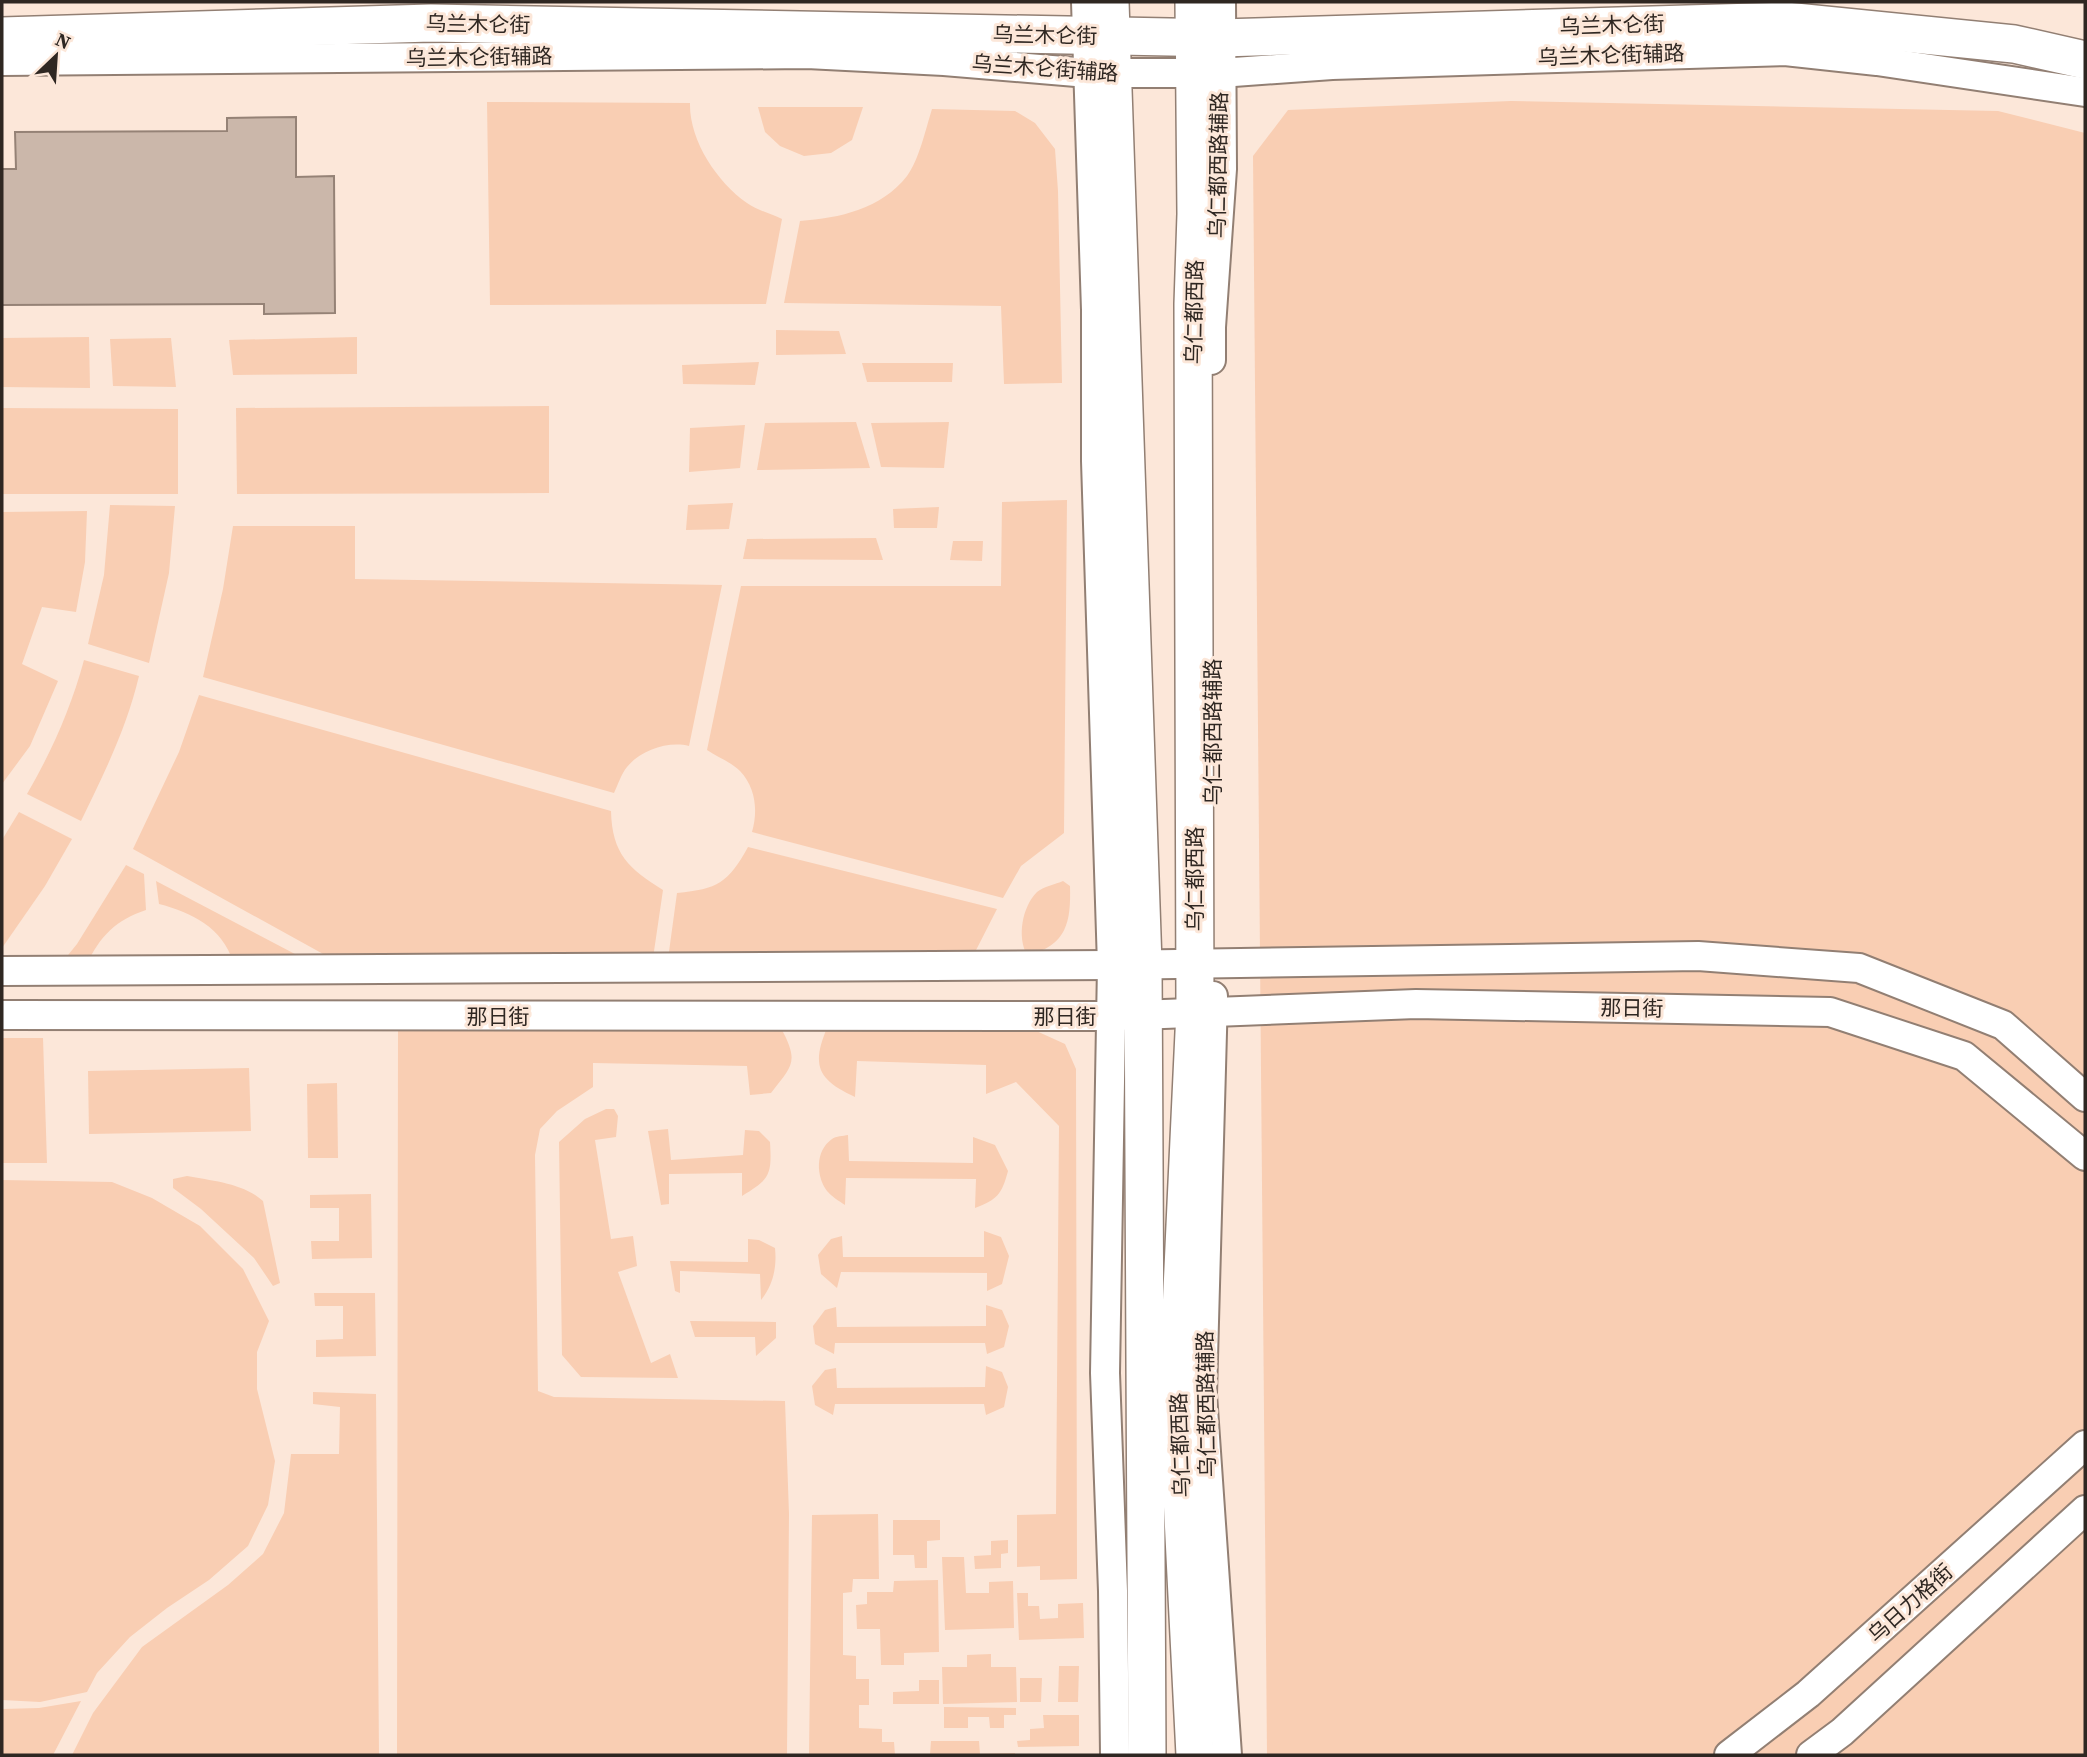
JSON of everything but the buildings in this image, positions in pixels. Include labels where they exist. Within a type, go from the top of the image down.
[{"type":"main road","name":"乌仁都西路","points":[[1194,2],[1207,55],[1193,304],[1204,1012],[1177,1397],[1195,1755]]},
{"type":"main road","name":"乌仁都西路","points":[[1098,19],[1128,964],[1147,1755]]},
{"type":"main road","name":"乌兰木仑街","points":[[2,36],[420,21],[1098,19],[1207,55],[1746,24],[2014,44],[2085,60]]},
{"type":"street","points":[[1207,55],[1221,2]]},
{"type":"street","name":"乌兰木仑街辅路","points":[[2,61],[403,59],[420,21],[807,54],[1100,73],[1207,55]]},
{"type":"street","points":[[1785,25],[1916,66],[2085,92]]},
{"type":"street","points":[[2,971],[1128,964],[1698,956],[1859,968],[2003,1025],[2085,1097]]},
{"type":"street","name":"那日街","points":[[2,1015],[1128,1015],[1416,1004],[1830,1012],[1964,1056],[2085,1156]]},
{"type":"street","name":"乌仁都西路辅路","points":[[1204,1012],[1202,1394],[1227,1755]]},
{"type":"street","points":[[1115,1755],[1113,1591],[1105,1373],[1128,1015]]},
{"type":"street","name":"乌日力格街","points":[[1729,1755],[1808,1694],[2085,1445]]},
{"type":"street","points":[[1811,1755],[1842,1732],[2085,1510]]},
{"type":"shaded area","points":[[1511,101],[1998,111],[2085,133],[2085,1755],[1267,1755],[1253,156],[1288,110]]},
{"type":"shaded area","points":[[487,102],[690,103],[694,131],[700,145],[725,184],[747,203],[782,219],[766,304],[490,305]]},
{"type":"shaded area","points":[[758,107],[863,107],[852,140],[831,153],[804,156],[780,146],[765,132]]},
{"type":"shaded area","points":[[932,109],[1015,111],[1035,123],[1055,149],[1062,383],[1004,384],[1001,306],[784,303],[800,221],[859,210],[885,197],[897,187],[915,161]]},
{"type":"shaded area","points":[[776,330],[839,331],[846,354],[776,355]]},
{"type":"shaded area","points":[[89,337],[90,388],[2,387],[2,338]]},
{"type":"shaded area","points":[[357,337],[357,374],[233,375],[229,340]]},
{"type":"shaded area","points":[[171,338],[176,387],[113,386],[110,339]]},
{"type":"shaded area","points":[[759,362],[755,385],[683,384],[682,365]]},
{"type":"shaded area","points":[[862,363],[953,363],[952,382],[867,382]]},
{"type":"shaded area","points":[[549,406],[549,493],[237,494],[236,408]]},
{"type":"shaded area","points":[[2,408],[178,409],[178,494],[2,494]]},
{"type":"shaded area","points":[[856,422],[870,468],[757,470],[765,423]]},
{"type":"shaded area","points":[[949,422],[944,468],[881,467],[871,423]]},
{"type":"shaded area","points":[[745,425],[740,468],[689,472],[690,428]]},
{"type":"shaded area","points":[[1067,500],[1064,833],[1021,866],[1003,898],[752,832],[755,808],[749,785],[736,768],[707,750],[741,586],[1001,586],[1002,502]]},
{"type":"shaded area","points":[[733,503],[729,529],[686,530],[688,505]]},
{"type":"shaded area","points":[[110,505],[175,506],[169,573],[149,663],[88,644],[104,575]]},
{"type":"shaded area","points":[[939,507],[937,528],[894,528],[893,509]]},
{"type":"shaded area","points":[[87,511],[85,562],[76,612],[42,607],[22,664],[58,681],[30,746],[2,784],[2,512]]},
{"type":"shaded area","points":[[233,526],[355,526],[355,579],[722,585],[689,746],[664,746],[640,756],[625,770],[614,793],[203,677],[223,589]]},
{"type":"shaded area","points":[[876,538],[883,560],[743,559],[747,539]]},
{"type":"shaded area","points":[[953,541],[983,541],[982,561],[950,560]]},
{"type":"shaded area","points":[[84,660],[139,676],[121,732],[81,821],[27,794],[60,729]]},
{"type":"shaded area","points":[[199,695],[611,811],[615,839],[625,859],[641,875],[663,890],[653,958],[334,960],[133,849],[179,752]]},
{"type":"shaded area","points":[[19,812],[72,839],[45,886],[2,948],[2,840]]},
{"type":"shaded area","points":[[748,847],[997,909],[972,958],[668,959],[677,893],[703,889],[720,882],[734,869]]},
{"type":"shaded area","points":[[126,865],[144,874],[146,910],[110,930],[97,945],[87,964],[60,965],[77,944]]},
{"type":"shaded area","points":[[156,881],[314,964],[233,962],[222,940],[204,923],[159,904]]},
{"type":"shaded area","points":[[1063,881],[1070,886],[1069,911],[1064,931],[1051,945],[1027,955],[1022,931],[1028,906],[1037,892]]},
{"type":"shaded area","points":[[781,1028],[792,1056],[791,1063],[771,1093],[750,1095],[747,1066],[593,1063],[593,1087],[557,1111],[540,1129],[535,1155],[538,1391],[554,1397],[785,1401],[789,1514],[787,1755],[397,1755],[398,1030]]},
{"type":"shaded area","points":[[827,1028],[1032,1029],[1065,1044],[1076,1069],[1077,1579],[1040,1580],[1040,1566],[1017,1567],[1017,1515],[1056,1514],[1059,1126],[1016,1082],[986,1094],[986,1065],[857,1061],[855,1097],[833,1084],[821,1070],[819,1052]]},
{"type":"shaded area","points":[[2,1038],[43,1038],[47,1163],[2,1163]]},
{"type":"shaded area","points":[[249,1068],[251,1131],[89,1134],[88,1071]]},
{"type":"shaded area","points":[[337,1083],[338,1158],[308,1158],[307,1084]]},
{"type":"shaded area","points":[[606,1109],[614,1109],[618,1116],[616,1137],[595,1140],[611,1239],[633,1236],[637,1266],[618,1272],[651,1363],[670,1354],[678,1378],[581,1377],[562,1355],[559,1142],[585,1119]]},
{"type":"shaded area","points":[[668,1129],[671,1160],[743,1155],[745,1130],[759,1131],[770,1142],[767,1175],[742,1196],[742,1173],[669,1174],[669,1204],[661,1205],[648,1131]]},
{"type":"shaded area","points":[[848,1135],[849,1161],[973,1163],[973,1137],[995,1145],[1008,1171],[998,1195],[975,1208],[976,1179],[846,1178],[845,1205],[833,1197],[823,1185],[819,1164],[826,1144],[834,1138]]},
{"type":"shaded area","points":[[187,1176],[237,1186],[263,1201],[280,1283],[273,1286],[254,1258],[201,1209],[173,1188],[173,1179]]},
{"type":"shaded area","points":[[2,1180],[112,1182],[152,1198],[200,1226],[243,1269],[269,1321],[257,1352],[257,1389],[275,1461],[268,1505],[248,1546],[209,1580],[130,1637],[97,1673],[87,1692],[40,1702],[2,1700]]},
{"type":"shaded area","points":[[371,1194],[372,1258],[312,1259],[311,1241],[339,1241],[339,1208],[310,1208],[310,1195]]},
{"type":"shaded area","points":[[984,1231],[1001,1237],[1009,1256],[1002,1284],[987,1291],[987,1273],[841,1272],[837,1288],[821,1274],[818,1255],[831,1239],[842,1236],[843,1257],[984,1257]]},
{"type":"shaded area","points":[[748,1239],[759,1240],[775,1248],[773,1276],[761,1300],[760,1274],[680,1271],[680,1293],[675,1291],[670,1261],[748,1262]]},
{"type":"shaded area","points":[[314,1293],[375,1293],[376,1356],[316,1357],[316,1340],[343,1339],[343,1306],[315,1306]]},
{"type":"shaded area","points":[[986,1305],[1002,1310],[1009,1326],[1004,1347],[987,1354],[985,1343],[835,1343],[834,1354],[815,1344],[813,1326],[825,1310],[836,1307],[837,1327],[986,1326]]},
{"type":"shaded area","points":[[690,1321],[776,1322],[776,1338],[756,1356],[755,1337],[695,1337]]},
{"type":"shaded area","points":[[986,1366],[1002,1372],[1008,1387],[1004,1407],[986,1415],[984,1404],[835,1404],[833,1415],[815,1405],[812,1386],[825,1370],[836,1368],[837,1388],[985,1387]]},
{"type":"shaded area","points":[[313,1392],[376,1394],[379,1755],[72,1755],[93,1713],[142,1647],[228,1585],[263,1554],[284,1513],[291,1454],[339,1454],[340,1407],[313,1404]]},
{"type":"shaded area","points":[[878,1514],[879,1579],[853,1579],[852,1592],[843,1593],[843,1655],[856,1656],[856,1679],[869,1679],[869,1705],[859,1705],[859,1728],[882,1729],[882,1742],[894,1742],[895,1755],[809,1755],[812,1515]]},
{"type":"shaded area","points":[[893,1520],[940,1520],[940,1540],[927,1541],[927,1568],[915,1568],[914,1555],[893,1555]]},
{"type":"shaded area","points":[[1008,1540],[1008,1553],[1001,1554],[1001,1568],[975,1569],[974,1556],[991,1555],[991,1541]]},
{"type":"shaded area","points":[[942,1557],[964,1557],[966,1593],[989,1593],[989,1582],[1013,1581],[1014,1628],[945,1630]]},
{"type":"shaded area","points":[[938,1580],[939,1652],[904,1653],[904,1665],[881,1665],[880,1629],[857,1629],[856,1605],[867,1604],[867,1592],[893,1592],[894,1581]]},
{"type":"shaded area","points":[[1017,1593],[1028,1593],[1028,1606],[1039,1606],[1040,1619],[1058,1618],[1058,1604],[1083,1603],[1084,1638],[1019,1640]]},
{"type":"shaded area","points":[[991,1654],[991,1667],[1016,1667],[1017,1702],[943,1704],[942,1667],[967,1667],[967,1655]]},
{"type":"shaded area","points":[[1059,1666],[1079,1666],[1078,1702],[1058,1702]]},
{"type":"shaded area","points":[[1020,1678],[1042,1678],[1041,1702],[1020,1702]]},
{"type":"shaded area","points":[[919,1680],[939,1680],[939,1704],[893,1704],[893,1692],[919,1691]]},
{"type":"shaded area","points":[[81,1701],[53,1755],[2,1755],[2,1709],[39,1708]]},
{"type":"shaded area","points":[[944,1707],[1016,1708],[1016,1715],[1004,1715],[1004,1728],[990,1728],[989,1717],[968,1717],[968,1728],[944,1728]]},
{"type":"shaded area","points":[[1043,1715],[1079,1715],[1079,1746],[1018,1747],[1017,1741],[1030,1740],[1030,1729],[1044,1728]]},
{"type":"shaded area","points":[[931,1741],[979,1741],[980,1754],[1015,1755],[908,1755],[930,1754]]}]
